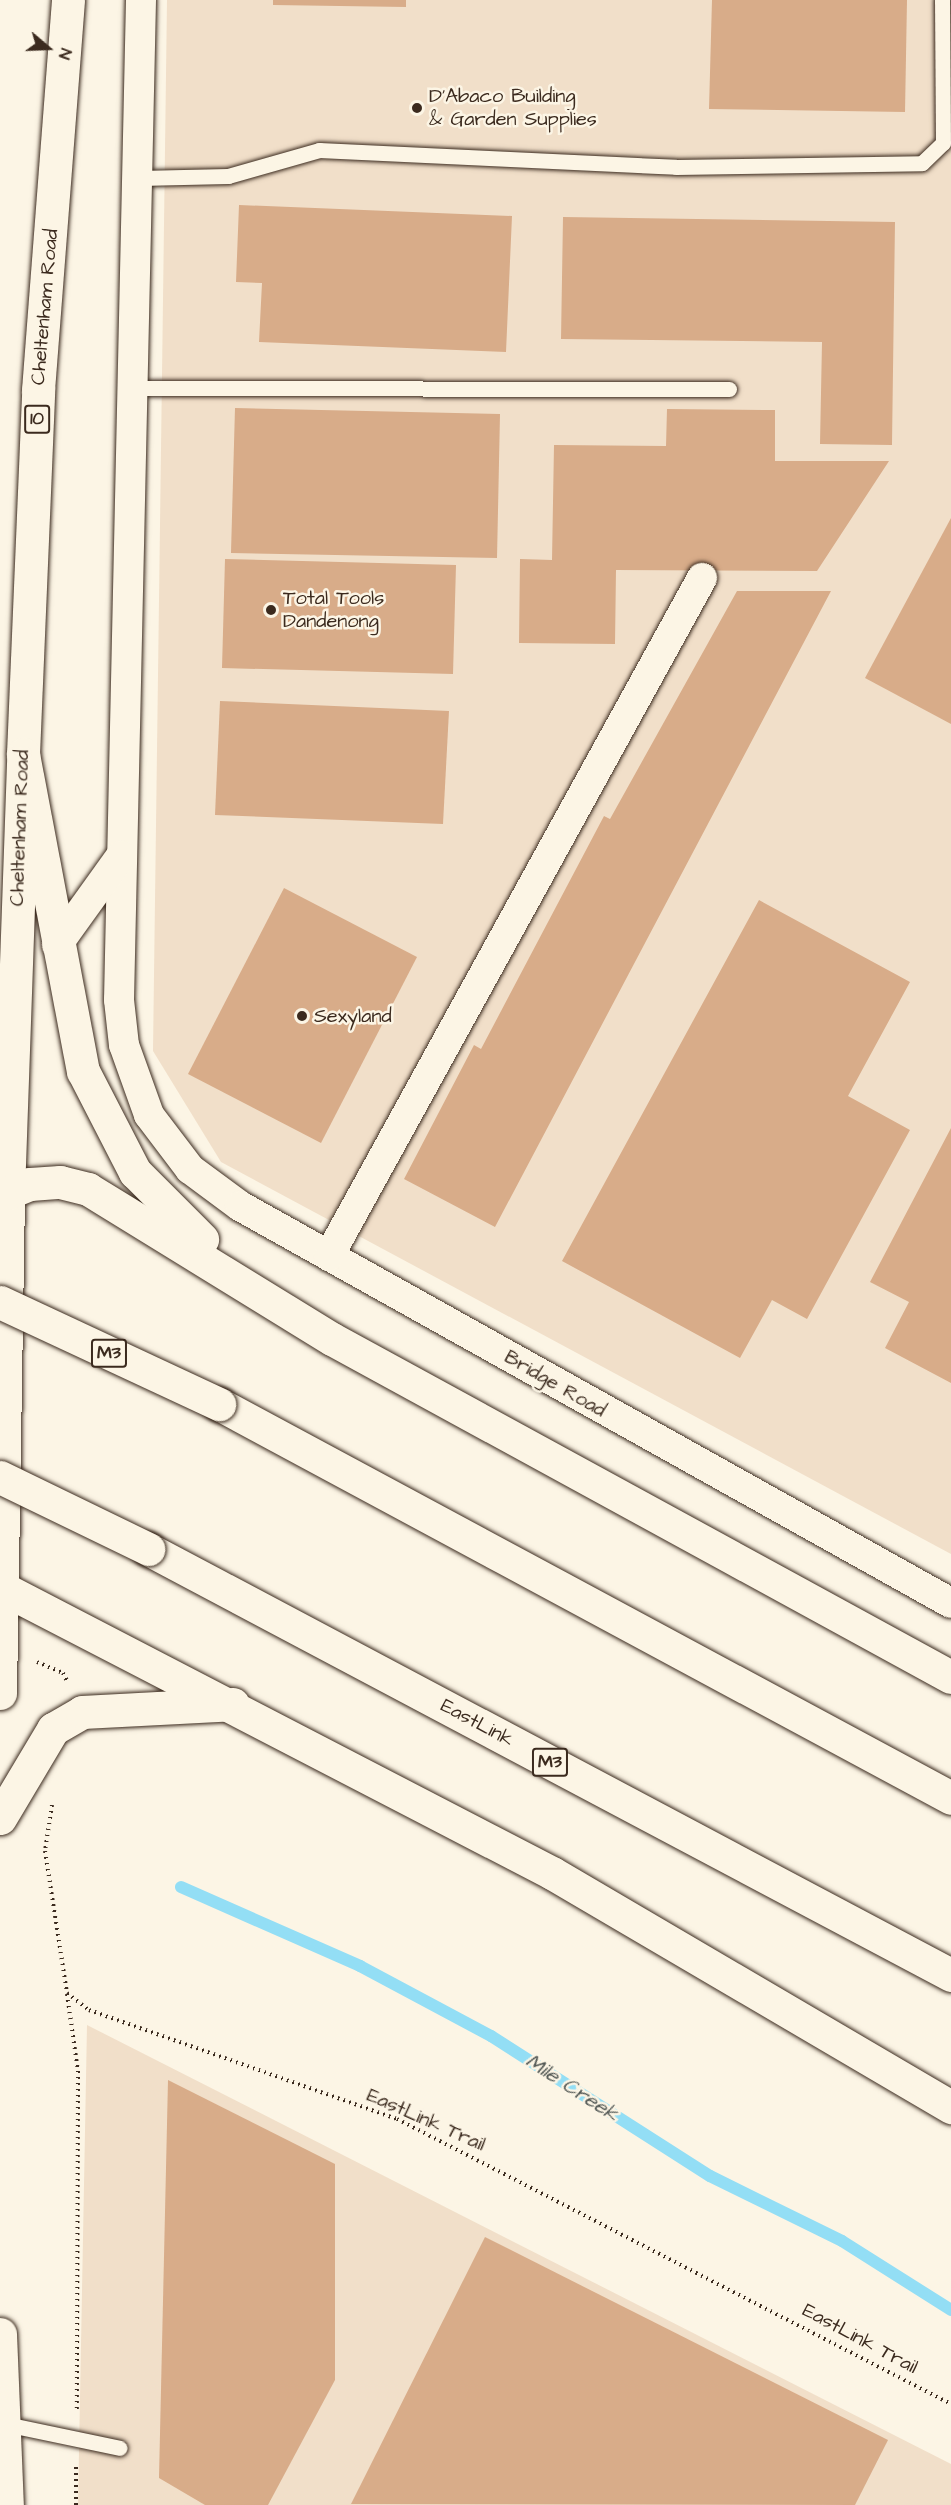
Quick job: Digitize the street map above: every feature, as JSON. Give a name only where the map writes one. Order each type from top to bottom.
[{"type":"main road","name":"Cheltenham Road","points":[[0,1693],[4,1195],[38,390],[68,0]]},
{"type":"main road","points":[[23,754],[57,945],[83,1071],[114,1140],[135,1172],[183,1224],[332,1339]]},
{"type":"main road","points":[[4,1195],[60,1182],[88,1189],[332,1339],[951,1677]]},
{"type":"main road","name":"M3","points":[[0,1302],[219,1404],[951,1798]]},
{"type":"main road","name":"EastLink","points":[[0,1477],[148,1549],[951,1975]]},
{"type":"main road","points":[[1,1587],[235,1704],[552,1873],[951,2107]]},
{"type":"main road","points":[[0,1818],[53,1729],[82,1712],[235,1704]]},
{"type":"main road","points":[[0,2334],[8,2505]]},
{"type":"street","points":[[57,945],[121,856],[139,177],[141,0]]},
{"type":"street","points":[[329,1256],[702,578]]},
{"type":"street","name":"Bridge Road","points":[[121,856],[123,1045],[137,1089],[171,1148],[218,1192],[951,1603]]},
{"type":"lane","points":[[139,177],[228,176],[319,150],[676,167],[922,163],[944,143],[942,0]]},
{"type":"lane","points":[[134,388],[729,389]]},
{"type":"lane","points":[[5,2424],[77,2441],[120,2448]]},
{"type":"path","points":[[54,1792],[45,1851],[78,2071],[76,2505]]},
{"type":"path","name":"EastLink Trail","points":[[67,1993],[89,2010],[397,2119],[951,2404]]},
{"type":"shaded area","points":[[167,0],[951,0],[951,1554],[221,1162],[153,1051]]},
{"type":"shaded area","points":[[87,2025],[951,2464],[951,2505],[78,2505]]},
{"type":"building","points":[[273,0],[406,0],[406,7],[273,5]]},
{"type":"building","points":[[712,0],[907,0],[905,112],[709,109]]},
{"type":"building","points":[[239,205],[512,216],[506,352],[259,342],[262,283],[236,282]]},
{"type":"building","points":[[563,217],[895,222],[892,445],[820,444],[822,342],[561,339]]},
{"type":"building","points":[[235,408],[500,414],[497,558],[231,553]]},
{"type":"building","points":[[667,409],[775,410],[775,461],[889,461],[817,571],[616,570],[615,644],[519,643],[520,559],[552,560],[554,445],[666,446]]},
{"type":"building","points":[[951,518],[951,724],[865,678]]},
{"type":"building","points":[[225,559],[456,565],[453,674],[222,668]]},
{"type":"building","points":[[737,591],[831,591],[495,1227],[404,1179],[474,1045],[481,1049],[604,816],[610,819]]},
{"type":"building","points":[[220,701],[449,711],[443,824],[215,815]]},
{"type":"building","name":"Sexyland","points":[[284,888],[417,957],[321,1143],[188,1074]]},
{"type":"building","points":[[759,900],[910,982],[848,1096],[910,1130],[807,1319],[772,1300],[740,1358],[562,1261]]},
{"type":"building","points":[[951,1128],[951,1383],[885,1348],[909,1302],[870,1282]]},
{"type":"building","points":[[168,2080],[335,2164],[335,2380],[268,2505],[205,2505],[159,2478]]},
{"type":"building","points":[[485,2237],[888,2440],[855,2505],[351,2504]]},
{"type":"waterway","name":"Mile Creek","points":[[181,1887],[360,1966],[491,2036],[710,2176],[842,2241],[951,2310]]},
{"type":"place","name":"D'Abaco Building & Garden Supplies","points":[[417,108]]},
{"type":"place","name":"Total Tools Dandenong","points":[[271,610]]},
{"type":"place","name":"Sexyland","points":[[302,1016]]}]
